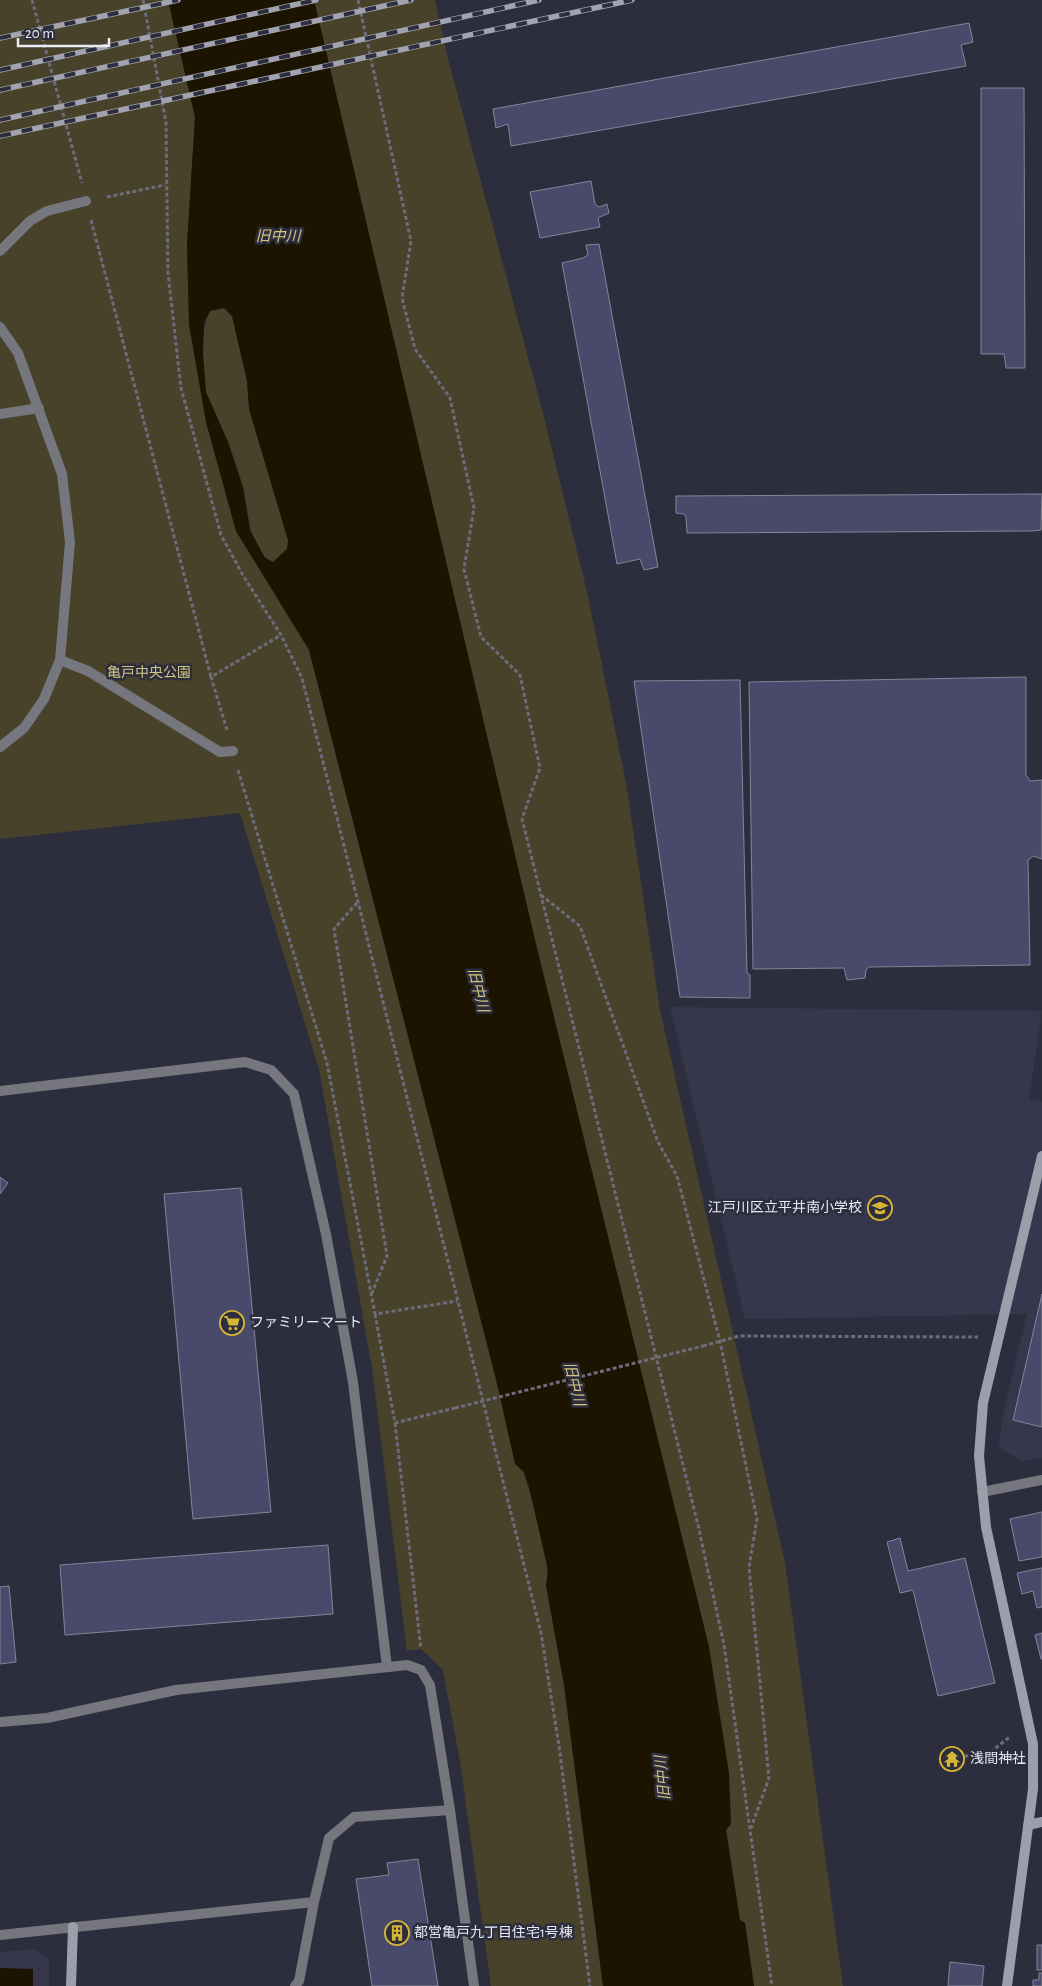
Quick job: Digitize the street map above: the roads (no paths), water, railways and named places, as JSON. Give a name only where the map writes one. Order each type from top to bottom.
[{"type":"street","points":[[0,251],[30,221],[47,210],[86,201]]},
{"type":"street","points":[[0,327],[18,353],[62,474],[70,542],[60,660],[44,700],[24,728],[0,746]]},
{"type":"street","points":[[0,414],[39,408]]},
{"type":"street","points":[[60,660],[88,671],[220,752],[233,751]]},
{"type":"street","points":[[0,1091],[245,1062],[271,1070],[294,1094],[326,1234],[353,1382],[387,1667]]},
{"type":"street","points":[[1007,1986],[1034,1789],[1033,1744],[986,1527],[979,1456],[983,1403],[1042,1156]]},
{"type":"street","points":[[982,1492],[1042,1480]]},
{"type":"street","points":[[0,1722],[47,1718],[176,1690],[387,1667],[406,1666],[421,1670],[430,1685],[450,1810],[474,1986]]},
{"type":"street","points":[[295,1986],[299,1981],[314,1902],[329,1838],[354,1818],[450,1810]]},
{"type":"street","points":[[1028,1825],[1042,1822]]},
{"type":"street","points":[[0,1935],[314,1902]]},
{"type":"street","points":[[71,1986],[73,1928]]},
{"type":"water","name":"旧中川","points":[[168,0],[314,0],[535,940],[709,1647],[729,1773],[731,1824],[726,1830],[740,1920],[745,1923],[754,1986],[603,1986],[564,1685],[546,1585],[548,1570],[529,1487],[524,1472],[515,1464],[496,1379],[309,650],[236,531],[206,422],[189,324],[187,244],[195,117]],"holes":[[[224,308],[232,316],[247,381],[249,409],[288,540],[287,549],[273,562],[265,558],[250,530],[243,488],[228,442],[206,392],[203,353],[204,323],[210,311]]]},
{"type":"water","points":[[0,1968],[33,1969],[33,1986],[0,1986]]},
{"type":"railway","points":[[0,38],[178,0]]},
{"type":"railway","points":[[0,70],[316,0]]},
{"type":"railway","points":[[0,90],[411,0]]},
{"type":"railway","points":[[0,120],[539,0]]},
{"type":"railway","points":[[0,136],[632,0]]},
{"type":"place","name":"江戸川区立平井南小学校","points":[[880,1208]]},
{"type":"place","name":"ファミリーマート","points":[[232,1323]]},
{"type":"place","name":"浅間神社","points":[[952,1759]]},
{"type":"place","name":"都営亀戸九丁目住宅1号棟","points":[[397,1933]]},
{"type":"park label","name":"亀戸中央公園","points":[[149,673]]}]
